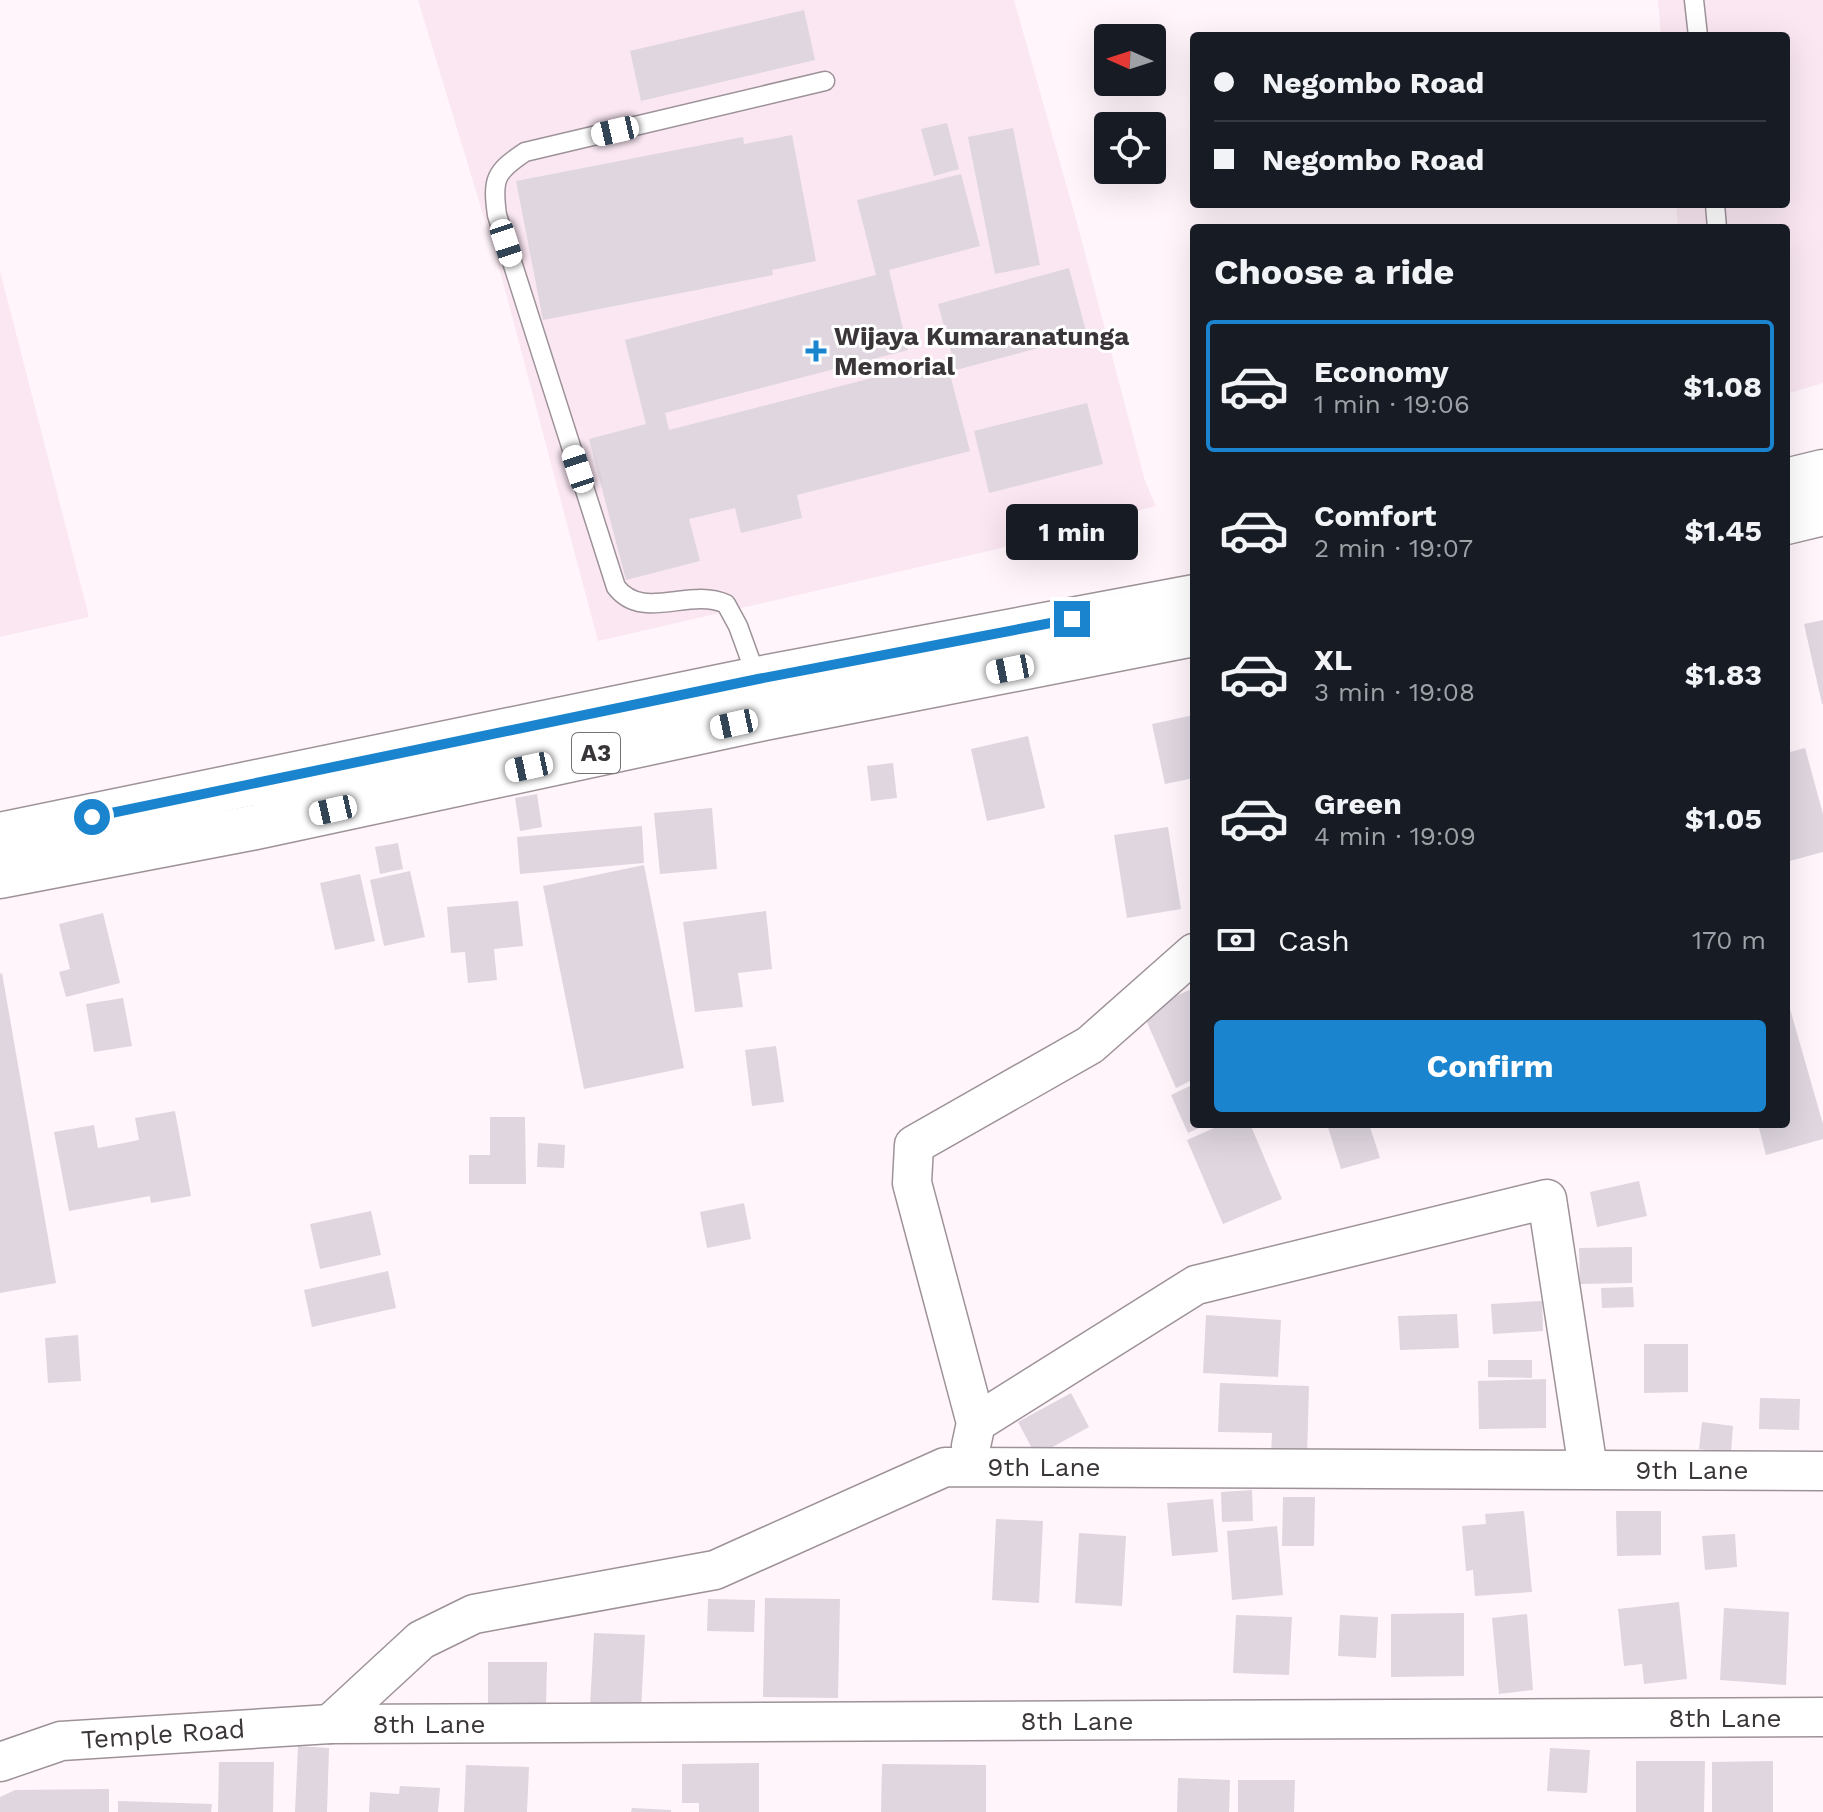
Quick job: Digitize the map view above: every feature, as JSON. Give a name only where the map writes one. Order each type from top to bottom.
[{"type":"highway","points":[[1790,480],[1823,472]]},
{"type":"highway","points":[[1790,521],[1823,513]]},
{"type":"highway","name":"A3","points":[[0,876],[251,828],[761,698],[1190,598]]},
{"type":"highway","name":"A3","points":[[0,835],[761,698],[1190,635]]},
{"type":"street","points":[[945,1467],[971,1450],[976,1423],[912,1183],[914,1145],[1090,1045],[1190,957]]},
{"type":"street","points":[[976,1423],[1196,1285],[1547,1199],[1588,1469]]},
{"type":"street","name":"9th Lane","points":[[330,1724],[421,1640],[474,1614],[715,1570],[945,1467],[1823,1471]]},
{"type":"street","name":"8th Lane","points":[[330,1724],[1823,1717]]},
{"type":"street","name":"Temple Road","points":[[0,1762],[61,1741],[330,1724]]},
{"type":"lane","points":[[1694,0],[1698,32]]},
{"type":"lane","points":[[761,698],[738,626],[726,604],[703,598],[636,603],[625,599],[616,587],[497,215],[495,179],[504,166],[525,152],[825,81]]},
{"type":"shaded area","name":"Wijaya Kumaranatunga Memorial","points":[[418,0],[1014,0],[1145,481],[1156,506],[997,549],[598,641],[499,267]]},
{"type":"shaded area","points":[[1658,0],[1823,0],[1823,383],[1790,393],[1790,224],[1678,224],[1676,208],[1790,208],[1790,32],[1661,32]]},
{"type":"shaded area","points":[[0,271],[89,617],[0,637]]},
{"type":"building","points":[[804,10],[815,60],[641,101],[630,51]]},
{"type":"building","points":[[947,123],[959,169],[934,176],[921,129]]},
{"type":"building","points":[[1013,128],[1040,265],[995,274],[968,137]]},
{"type":"building","points":[[792,135],[816,261],[772,270],[773,275],[543,320],[516,181],[743,137],[744,144]]},
{"type":"building","points":[[961,174],[980,246],[889,270],[908,350],[665,413],[669,430],[946,359],[970,451],[797,495],[802,518],[741,533],[735,508],[689,519],[700,561],[626,580],[589,439],[646,424],[625,340],[876,275],[857,200]]},
{"type":"building","points":[[1069,268],[1087,335],[956,370],[938,304]]},
{"type":"building","points":[[1087,403],[1103,464],[989,493],[974,431]]},
{"type":"building","points":[[1823,620],[1823,704],[1822,704],[1804,624]]},
{"type":"building","points":[[1190,716],[1190,779],[1165,784],[1152,724]]},
{"type":"building","points":[[1028,736],[1045,808],[987,821],[971,749]]},
{"type":"building","points":[[1805,748],[1823,814],[1823,852],[1790,861],[1790,752]]},
{"type":"building","points":[[893,763],[897,798],[871,801],[867,766]]},
{"type":"building","points":[[537,794],[542,827],[520,831],[515,798]]},
{"type":"building","points":[[712,808],[717,869],[660,874],[654,813]]},
{"type":"building","points":[[642,826],[644,863],[520,874],[517,837]]},
{"type":"building","points":[[1168,827],[1181,909],[1127,918],[1114,835]]},
{"type":"building","points":[[398,843],[403,869],[380,874],[375,847]]},
{"type":"building","points":[[644,865],[684,1068],[584,1089],[543,886]]},
{"type":"building","points":[[410,871],[425,937],[384,946],[370,880]]},
{"type":"building","points":[[360,874],[375,941],[335,950],[320,883]]},
{"type":"building","points":[[518,901],[523,946],[494,949],[497,980],[468,983],[465,952],[451,953],[447,907]]},
{"type":"building","points":[[766,911],[772,969],[738,973],[743,1007],[695,1012],[683,922]]},
{"type":"building","points":[[103,913],[120,983],[66,997],[59,972],[70,969],[59,924]]},
{"type":"building","points":[[0,974],[56,1283],[0,1293]]},
{"type":"building","points":[[1190,990],[1190,1081],[1176,1088],[1142,1011]]},
{"type":"building","points":[[123,998],[132,1046],[94,1052],[86,1004]]},
{"type":"building","points":[[1790,1009],[1823,1124],[1823,1139],[1766,1155],[1759,1128],[1790,1128]]},
{"type":"building","points":[[776,1046],[784,1102],[752,1106],[745,1050]]},
{"type":"building","points":[[1190,1086],[1190,1128],[1199,1128],[1188,1133],[1171,1095]]},
{"type":"building","points":[[175,1111],[191,1196],[151,1203],[150,1196],[69,1211],[54,1132],[94,1125],[98,1148],[139,1140],[135,1118]]},
{"type":"building","points":[[490,1117],[525,1117],[526,1184],[469,1184],[469,1155],[490,1155]]},
{"type":"building","points":[[1214,1128],[1252,1128],[1282,1199],[1223,1224],[1187,1140]]},
{"type":"building","points":[[1328,1128],[1370,1128],[1380,1158],[1341,1169]]},
{"type":"building","points":[[538,1143],[565,1145],[564,1168],[537,1167]]},
{"type":"building","points":[[1639,1181],[1647,1216],[1597,1227],[1590,1192]]},
{"type":"building","points":[[744,1203],[751,1239],[707,1248],[700,1212]]},
{"type":"building","points":[[371,1211],[381,1255],[320,1269],[310,1224]]},
{"type":"building","points":[[1632,1247],[1632,1283],[1580,1284],[1579,1248]]},
{"type":"building","points":[[388,1271],[396,1308],[312,1327],[304,1290]]},
{"type":"building","points":[[1633,1287],[1634,1307],[1602,1308],[1601,1288]]},
{"type":"building","points":[[1542,1301],[1543,1331],[1493,1334],[1491,1304]]},
{"type":"building","points":[[1457,1314],[1459,1348],[1400,1350],[1398,1316]]},
{"type":"building","points":[[1206,1315],[1281,1320],[1278,1377],[1203,1373]]},
{"type":"building","points":[[78,1335],[81,1381],[48,1383],[45,1338]]},
{"type":"building","points":[[1644,1344],[1688,1344],[1688,1392],[1644,1393]]},
{"type":"building","points":[[1488,1360],[1532,1360],[1532,1378],[1488,1377]]},
{"type":"building","points":[[1546,1379],[1546,1428],[1479,1429],[1478,1381]]},
{"type":"building","points":[[1220,1383],[1309,1386],[1307,1457],[1271,1456],[1272,1433],[1218,1432]]},
{"type":"building","points":[[1071,1393],[1089,1427],[1036,1456],[1018,1422]]},
{"type":"building","points":[[1760,1398],[1800,1399],[1799,1430],[1759,1429]]},
{"type":"building","points":[[1702,1422],[1733,1426],[1731,1453],[1699,1449]]},
{"type":"building","points":[[1252,1490],[1253,1521],[1222,1522],[1221,1492]]},
{"type":"building","points":[[1283,1497],[1315,1497],[1314,1546],[1282,1546]]},
{"type":"building","points":[[1213,1499],[1218,1552],[1172,1556],[1167,1503]]},
{"type":"building","points":[[1524,1511],[1532,1592],[1475,1596],[1473,1570],[1466,1571],[1462,1526],[1486,1524],[1485,1514]]},
{"type":"building","points":[[1616,1511],[1661,1511],[1661,1555],[1617,1556]]},
{"type":"building","points":[[996,1519],[1043,1521],[1039,1603],[992,1600]]},
{"type":"building","points":[[1277,1526],[1283,1595],[1232,1600],[1227,1531]]},
{"type":"building","points":[[1079,1533],[1126,1536],[1122,1606],[1075,1603]]},
{"type":"building","points":[[1735,1534],[1737,1567],[1705,1570],[1702,1536]]},
{"type":"building","points":[[765,1598],[840,1599],[838,1698],[763,1697]]},
{"type":"building","points":[[708,1599],[755,1600],[754,1632],[707,1631]]},
{"type":"building","points":[[1679,1602],[1687,1679],[1644,1684],[1642,1664],[1624,1666],[1618,1609]]},
{"type":"building","points":[[1724,1608],[1789,1612],[1786,1685],[1720,1680]]},
{"type":"building","points":[[1464,1613],[1464,1676],[1391,1677],[1391,1614]]},
{"type":"building","points":[[1527,1614],[1533,1690],[1499,1694],[1492,1618]]},
{"type":"building","points":[[1236,1615],[1292,1617],[1289,1675],[1233,1673]]},
{"type":"building","points":[[1340,1615],[1378,1617],[1376,1658],[1338,1656]]},
{"type":"building","points":[[594,1633],[645,1635],[641,1710],[590,1707]]},
{"type":"building","points":[[488,1662],[547,1662],[546,1707],[488,1706]]},
{"type":"building","points":[[298,1746],[329,1748],[327,1812],[295,1812]]},
{"type":"building","points":[[1550,1748],[1590,1750],[1587,1793],[1547,1791]]},
{"type":"building","points":[[1636,1761],[1705,1761],[1704,1812],[1636,1812]]},
{"type":"building","points":[[1773,1761],[1773,1812],[1712,1812],[1712,1762]]},
{"type":"building","points":[[219,1762],[274,1762],[273,1812],[218,1812]]},
{"type":"building","points":[[759,1763],[759,1812],[699,1812],[699,1803],[682,1803],[682,1764]]},
{"type":"building","points":[[882,1764],[986,1765],[986,1812],[881,1812]]},
{"type":"building","points":[[466,1765],[529,1767],[527,1812],[464,1812]]},
{"type":"building","points":[[1178,1778],[1230,1780],[1229,1812],[1177,1812]]},
{"type":"building","points":[[1238,1780],[1295,1780],[1294,1812],[1238,1812]]},
{"type":"building","points":[[400,1786],[440,1788],[438,1812],[369,1812],[370,1792],[399,1794]]},
{"type":"building","points":[[109,1789],[109,1812],[0,1812],[0,1797],[15,1790]]},
{"type":"building","points":[[118,1801],[212,1804],[211,1812],[118,1812]]},
{"type":"building","points":[[632,1808],[671,1810],[671,1812],[631,1812]]},
{"type":"place","name":"Wijaya Kumaranatunga Memorial","points":[[816,351]]},
{"type":"route","points":[[92,817],[758,679],[1072,619]]}]
